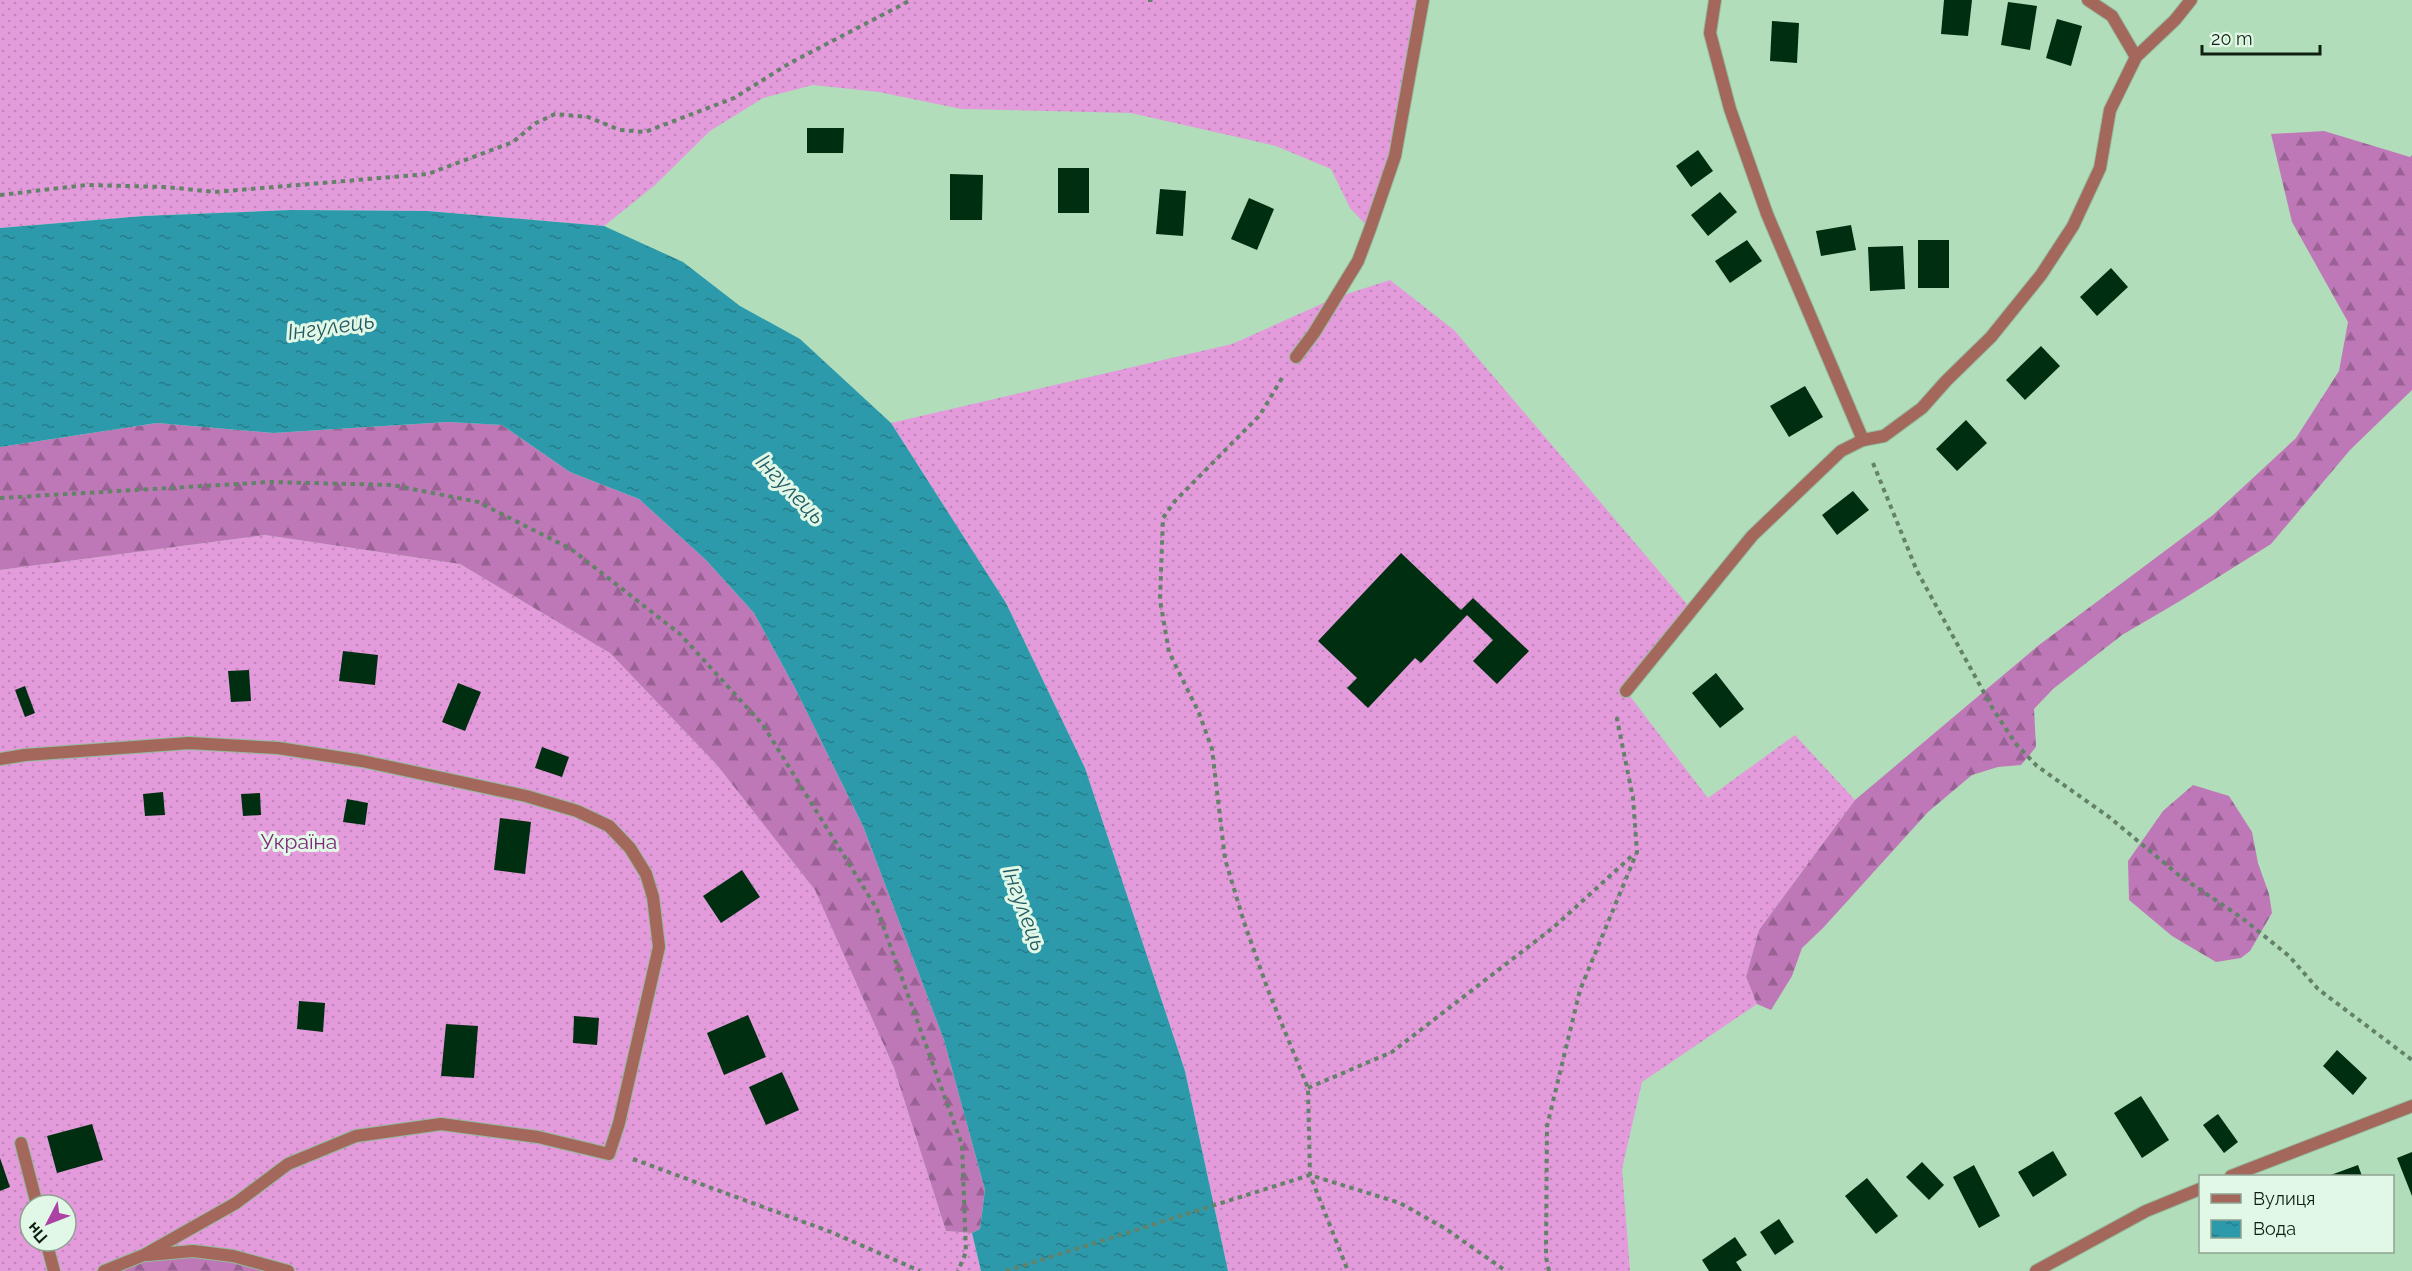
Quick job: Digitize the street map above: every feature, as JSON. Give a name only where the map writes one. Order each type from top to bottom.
[{"type":"street","points":[[1296,357],[1314,333],[1358,261],[1370,229],[1395,156],[1423,0]]},
{"type":"street","points":[[1715,0],[1710,33],[1730,109],[1767,214],[1863,440]]},
{"type":"street","points":[[2088,0],[2112,16],[2136,57]]},
{"type":"street","points":[[1626,691],[1752,536],[1841,451],[1863,440],[1884,436],[1922,408],[1991,337],[2042,275],[2073,226],[2100,168],[2110,110],[2136,57],[2175,20],[2191,0]]},
{"type":"street","points":[[0,759],[189,743],[278,748],[362,761],[526,795],[577,811],[609,826],[630,848],[646,874],[653,897],[659,947],[620,1123],[609,1154],[538,1137],[441,1124],[356,1136],[288,1164],[236,1203],[144,1255],[104,1271]]},
{"type":"street","points":[[2234,1175],[2412,1106]]},
{"type":"street","points":[[21,1143],[34,1193]]},
{"type":"street","points":[[2044,1269],[2146,1211],[2199,1189]]},
{"type":"street","points":[[144,1255],[192,1251],[233,1256],[288,1271]]},
{"type":"street","points":[[49,1253],[54,1271]]},
{"type":"path","points":[[0,195],[86,185],[166,186],[215,192],[428,174],[513,142],[536,123],[555,114],[588,117],[620,130],[645,132],[734,98],[790,63],[911,0]]},
{"type":"path","points":[[1148,0],[1155,0]]},
{"type":"path","points":[[1296,357],[1260,415],[1174,501],[1163,518],[1160,600],[1169,652],[1199,713],[1212,748],[1226,859],[1244,922],[1268,990],[1308,1088],[1310,1175],[1348,1271]]},
{"type":"path","points":[[1863,440],[1917,571],[1993,709],[2016,744],[2037,766],[2109,817],[2180,876],[2242,918],[2289,956],[2318,989],[2412,1060]]},
{"type":"path","points":[[0,498],[271,482],[392,484],[478,502],[571,549],[680,634],[764,725],[878,909],[962,1145],[966,1252],[958,1271]]},
{"type":"path","points":[[1549,1271],[1546,1257],[1547,1126],[1580,990],[1637,852],[1633,798],[1617,719],[1626,691]]},
{"type":"path","points":[[1308,1088],[1392,1052],[1554,927],[1637,852]]},
{"type":"path","points":[[609,1154],[636,1160],[831,1232],[920,1271]]},
{"type":"path","points":[[1006,1271],[1310,1175],[1400,1203],[1446,1230],[1506,1271]]},
{"type":"green space","points":[[0,0],[1423,0],[1395,156],[1370,229],[1350,208],[1331,169],[1276,146],[1131,113],[961,109],[879,92],[813,85],[763,98],[710,131],[655,185],[604,226],[427,211],[291,210],[144,216],[0,228]]},
{"type":"green space","points":[[2324,131],[2410,157],[2412,155],[2412,390],[2350,450],[2271,544],[2122,635],[2053,689],[2034,709],[2036,747],[2021,765],[1998,767],[1972,775],[1928,812],[1823,928],[1802,948],[1792,976],[1771,1010],[1757,1004],[1746,977],[1759,930],[1855,800],[2039,645],[2213,515],[2296,438],[2339,371],[2348,322],[2292,222],[2271,134]]},
{"type":"green space","points":[[1390,280],[1454,330],[1692,610],[1626,691],[1708,798],[1795,735],[1855,800],[1759,930],[1746,977],[1757,1004],[1642,1082],[1622,1169],[1630,1271],[1228,1271],[1185,1071],[1085,768],[1006,603],[891,423],[1232,344],[1335,298]]},
{"type":"green space","points":[[448,422],[502,425],[570,472],[639,499],[706,560],[754,613],[794,686],[863,826],[944,1040],[985,1190],[980,1229],[972,1233],[946,1231],[894,1068],[815,890],[717,765],[610,653],[460,564],[265,535],[0,570],[0,447],[157,423],[273,433]]},
{"type":"green space","name":"Україна","points":[[265,535],[460,564],[610,653],[717,765],[815,890],[894,1068],[946,1231],[972,1233],[981,1271],[0,1271],[0,570]]},
{"type":"green space","points":[[2193,785],[2229,796],[2252,832],[2272,913],[2250,951],[2241,958],[2216,962],[2172,936],[2129,900],[2128,861],[2163,811]]},
{"type":"green space","points":[[193,1251],[288,1271],[104,1271],[144,1255]]},
{"type":"water","name":"Інгулець","points":[[291,210],[427,211],[604,226],[683,262],[740,306],[800,339],[891,423],[1006,603],[1085,768],[1185,1071],[1228,1271],[981,1271],[972,1233],[980,1229],[985,1190],[944,1040],[863,826],[794,686],[754,613],[706,560],[639,499],[570,472],[502,425],[448,422],[273,433],[157,423],[0,447],[0,228],[144,216]]},
{"type":"building","points":[[1944,0],[1972,0],[1968,36],[1941,34]]},
{"type":"building","points":[[2008,2],[2037,6],[2030,50],[2001,45]]},
{"type":"building","points":[[2057,19],[2082,26],[2071,66],[2046,58]]},
{"type":"building","points":[[1772,21],[1799,23],[1797,63],[1770,61]]},
{"type":"building","points":[[807,128],[844,128],[843,153],[807,153]]},
{"type":"building","points":[[1698,150],[1713,171],[1691,187],[1676,166]]},
{"type":"building","points":[[1058,168],[1089,168],[1089,213],[1058,213]]},
{"type":"building","points":[[950,174],[983,175],[982,220],[950,220]]},
{"type":"building","points":[[1160,189],[1186,191],[1183,236],[1156,234]]},
{"type":"building","points":[[1720,192],[1737,212],[1708,236],[1691,215]]},
{"type":"building","points":[[1249,198],[1274,209],[1257,250],[1231,239]]},
{"type":"building","points":[[1851,225],[1856,250],[1821,256],[1816,231]]},
{"type":"building","points":[[1747,240],[1762,261],[1730,283],[1715,261]]},
{"type":"building","points":[[1918,240],[1949,240],[1949,288],[1918,288]]},
{"type":"building","points":[[1903,246],[1905,289],[1870,291],[1868,247]]},
{"type":"building","points":[[2111,268],[2128,287],[2097,316],[2080,297]]},
{"type":"building","points":[[2041,346],[2060,366],[2025,400],[2006,380]]},
{"type":"building","points":[[1805,386],[1823,417],[1789,437],[1770,406]]},
{"type":"building","points":[[1966,420],[1987,443],[1957,471],[1936,449]]},
{"type":"building","points":[[1853,491],[1869,510],[1837,535],[1822,515]]},
{"type":"building","points":[[1401,553],[1461,610],[1473,598],[1529,651],[1497,684],[1473,661],[1493,640],[1467,615],[1421,663],[1415,658],[1368,708],[1347,688],[1357,678],[1318,641]]},
{"type":"building","points":[[343,651],[378,655],[375,685],[339,681]]},
{"type":"building","points":[[249,670],[251,701],[231,702],[228,671]]},
{"type":"building","points":[[1716,673],[1744,709],[1720,728],[1692,693]]},
{"type":"building","points":[[458,683],[481,692],[465,731],[442,722]]},
{"type":"building","points":[[25,686],[35,713],[25,717],[15,690]]},
{"type":"building","points":[[542,747],[569,757],[562,777],[535,768]]},
{"type":"building","points":[[163,792],[165,815],[145,816],[143,794]]},
{"type":"building","points":[[260,793],[261,815],[243,816],[241,794]]},
{"type":"building","points":[[347,799],[368,803],[365,825],[343,822]]},
{"type":"building","points":[[500,818],[531,822],[525,874],[494,870]]},
{"type":"building","points":[[742,870],[760,897],[721,923],[703,896]]},
{"type":"building","points":[[299,1001],[325,1003],[323,1032],[297,1029]]},
{"type":"building","points":[[748,1015],[766,1057],[724,1075],[707,1033]]},
{"type":"building","points":[[574,1016],[599,1018],[597,1045],[573,1043]]},
{"type":"building","points":[[446,1024],[478,1026],[474,1078],[441,1076]]},
{"type":"building","points":[[2337,1050],[2367,1078],[2353,1095],[2323,1066]]},
{"type":"building","points":[[782,1072],[799,1110],[766,1125],[749,1087]]},
{"type":"building","points":[[2141,1096],[2169,1140],[2142,1158],[2114,1113]]},
{"type":"building","points":[[2218,1114],[2238,1142],[2224,1153],[2203,1125]]},
{"type":"building","points":[[92,1124],[103,1160],[57,1173],[47,1136]]},
{"type":"building","points":[[2053,1151],[2067,1175],[2033,1197],[2018,1172]]},
{"type":"building","points":[[2412,1152],[2412,1196],[2397,1158]]},
{"type":"building","points":[[0,1158],[10,1187],[0,1191]]},
{"type":"building","points":[[1922,1162],[1944,1185],[1929,1200],[1906,1177]]},
{"type":"building","points":[[1974,1165],[2000,1216],[1979,1228],[1953,1177]]},
{"type":"building","points":[[2358,1165],[2362,1175],[2331,1175]]},
{"type":"building","points":[[1867,1178],[1898,1216],[1876,1234],[1845,1196]]},
{"type":"building","points":[[1779,1219],[1794,1242],[1775,1255],[1760,1232]]},
{"type":"building","points":[[1735,1237],[1747,1255],[1736,1262],[1742,1271],[1709,1271],[1702,1260]]}]
